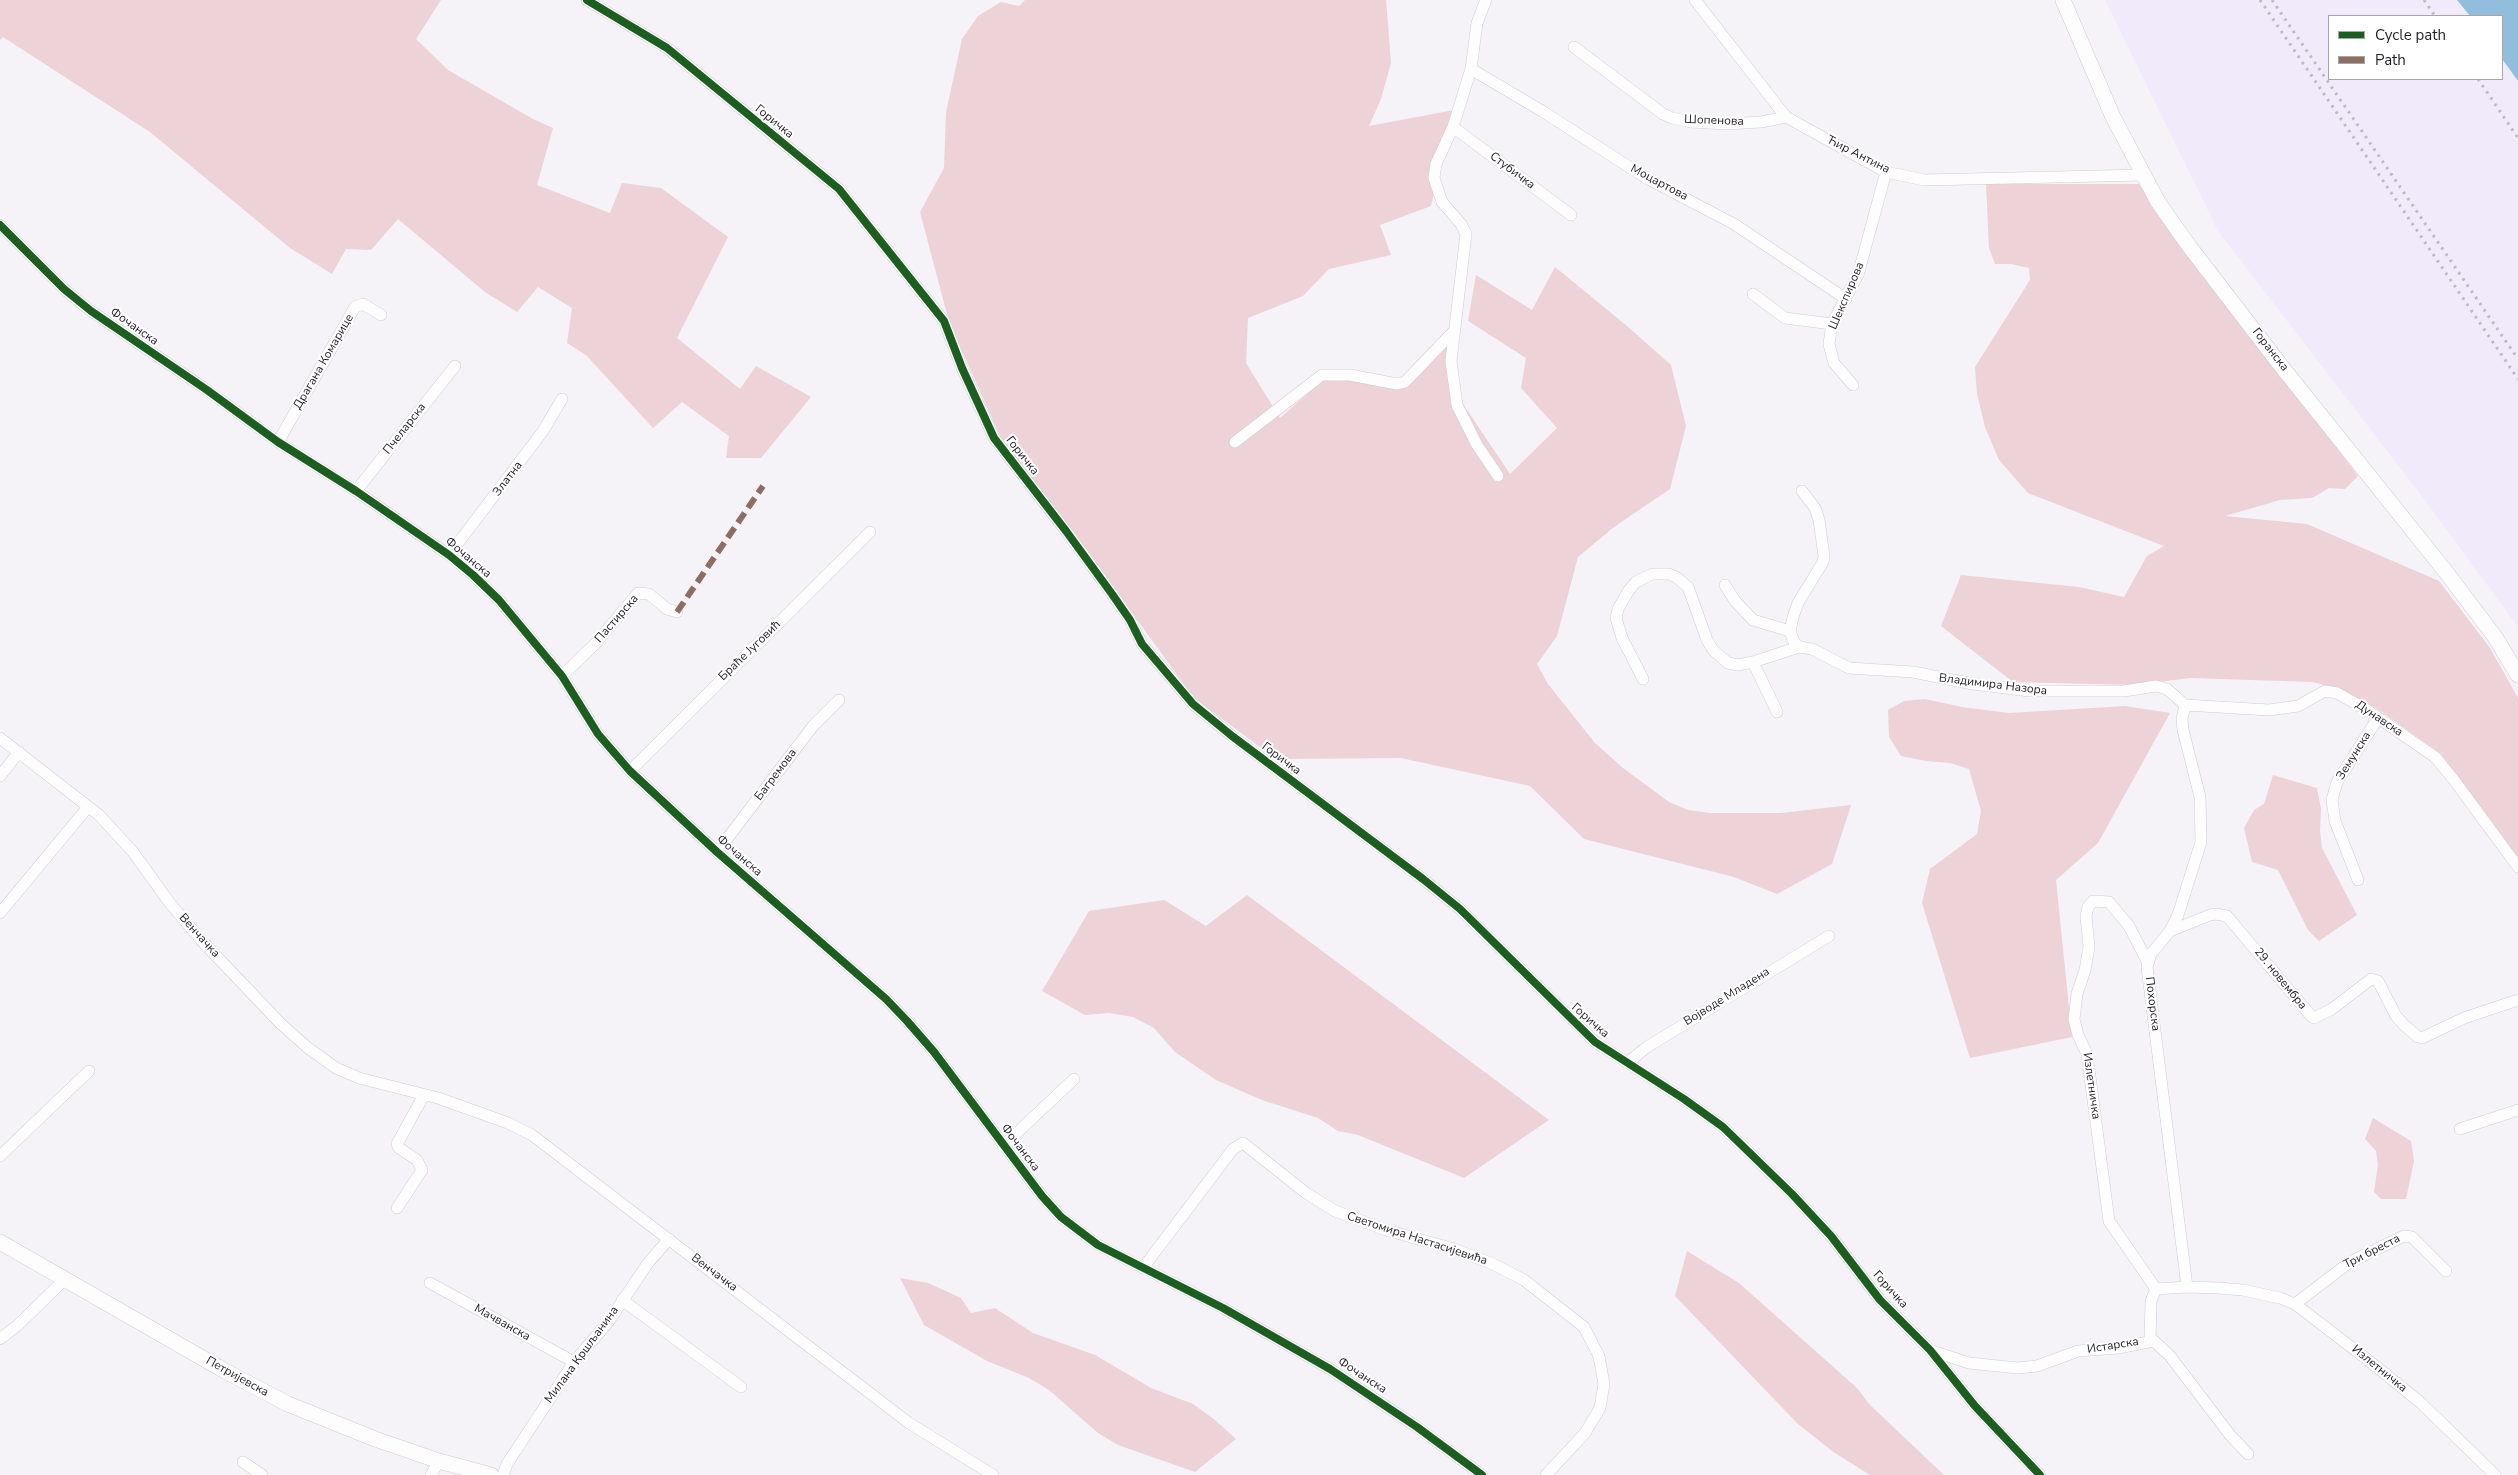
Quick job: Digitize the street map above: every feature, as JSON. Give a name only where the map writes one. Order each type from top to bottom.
[{"type":"main road","name":"Горанска","points":[[2063,0],[2113,117],[2158,202],[2189,246],[2446,572],[2495,637],[2518,675]]},
{"type":"main road","name":"Петријевска","points":[[0,1242],[233,1376],[288,1404],[374,1439],[439,1461],[490,1475]]},
{"type":"street","name":"Горичка","points":[[587,0],[667,48],[839,189],[944,321],[962,368],[994,438],[1089,562],[1130,620],[1142,644],[1193,704],[1258,756],[1423,878],[1478,925],[1572,1022],[1595,1042],[1703,1112],[1748,1151],[1831,1236],[1880,1300],[1930,1350],[1975,1406],[2040,1475]]},
{"type":"street","points":[[1486,0],[1477,22],[1471,69],[1454,127],[1434,172],[1438,193],[1466,234],[1453,332],[1451,373],[1457,405],[1477,445],[1498,476]]},
{"type":"street","name":"Ћир Антина","points":[[1695,0],[1786,117],[1886,172],[1924,180],[2143,175]]},
{"type":"street","name":"Шопенова","points":[[1574,47],[1663,114],[1672,118],[1691,122],[1726,124],[1761,122],[1786,117]]},
{"type":"street","name":"Моцартова","points":[[1471,69],[1542,111],[1648,179],[1734,224],[1846,300]]},
{"type":"street","name":"Стубичка","points":[[1454,127],[1571,215]]},
{"type":"street","name":"Шекспирова","points":[[1853,384],[1834,363],[1829,344],[1832,324],[1858,275],[1886,172]]},
{"type":"street","name":"Фочанска","points":[[0,225],[64,289],[91,311],[207,390],[278,442],[356,491],[449,555],[499,600],[562,676],[598,734],[630,771],[717,852],[886,998],[934,1052],[1003,1146],[1061,1217],[1098,1245],[1224,1308],[1330,1368],[1410,1422],[1482,1475]]},
{"type":"street","points":[[1753,294],[1785,318],[1832,324]]},
{"type":"street","name":"Драгана Комарице","points":[[278,442],[355,307],[363,304],[381,315]]},
{"type":"street","points":[[1235,442],[1322,375],[1350,375],[1396,384],[1405,382],[1453,332]]},
{"type":"street","name":"Пчеларска","points":[[356,491],[455,366]]},
{"type":"street","name":"Златна","points":[[449,555],[543,431],[562,399]]},
{"type":"street","points":[[1643,679],[1622,638],[1616,618],[1618,609],[1629,590],[1636,582],[1652,574],[1669,574],[1688,587],[1707,640],[1719,658],[1738,665],[1799,647],[1794,642],[1790,631],[1798,603],[1823,562],[1824,556],[1819,520],[1815,508],[1802,491]]},
{"type":"street","name":"Браће Југовић","points":[[630,771],[870,532]]},
{"type":"street","points":[[1725,585],[1735,602],[1753,620],[1790,631]]},
{"type":"street","name":"Пастирска","points":[[562,676],[596,643],[638,593],[649,594],[667,609],[677,612]]},
{"type":"street","name":"Владимира Назора","points":[[1799,647],[1812,649],[1849,668],[1913,672],[1973,684],[2030,691],[2124,691],[2162,686],[2172,692],[2185,705]]},
{"type":"street","points":[[1753,662],[1777,712]]},
{"type":"street","name":"Дунавска","points":[[2185,705],[2269,710],[2298,706],[2325,691],[2337,693],[2351,700],[2435,757],[2518,867]]},
{"type":"street","name":"Багремова","points":[[717,852],[813,726],[839,700]]},
{"type":"street","name":"Похорска","points":[[2185,705],[2182,719],[2183,730],[2200,797],[2201,842],[2192,877],[2170,931],[2158,944],[2147,961],[2171,1174],[2187,1287]]},
{"type":"street","name":"Земунска","points":[[2358,880],[2335,821],[2332,800],[2337,782],[2378,718]]},
{"type":"street","name":"Венчачка","points":[[0,738],[99,815],[126,845],[200,939],[296,1039],[336,1068],[359,1078],[478,1111],[532,1135],[909,1422],[993,1475]]},
{"type":"street","points":[[0,776],[19,752]]},
{"type":"street","points":[[0,913],[88,807]]},
{"type":"street","name":"Излетничка","points":[[2147,961],[2129,926],[2108,902],[2093,901],[2088,907],[2086,916],[2089,947],[2085,970],[2077,994],[2074,1019],[2078,1035],[2087,1054],[2110,1221],[2156,1290],[2187,1287],[2242,1290],[2280,1298],[2295,1304],[2368,1360],[2421,1404],[2495,1475]]},
{"type":"street","name":"29. новембра","points":[[2170,931],[2216,914],[2227,916],[2311,1016],[2323,1015],[2371,979],[2378,981],[2396,1016],[2412,1033],[2422,1038],[2464,1018],[2518,1000]]},
{"type":"street","name":"Војводе Младена","points":[[1627,1063],[1647,1047],[1774,967],[1830,936]]},
{"type":"street","points":[[0,1156],[89,1071]]},
{"type":"street","points":[[1003,1146],[1074,1078]]},
{"type":"street","points":[[397,1208],[422,1170],[417,1160],[398,1148],[397,1144],[424,1095]]},
{"type":"street","points":[[2460,1129],[2518,1110]]},
{"type":"street","name":"Светомира Настасијевића","points":[[1143,1268],[1233,1149],[1243,1143],[1306,1193],[1335,1211],[1378,1228],[1454,1249],[1493,1264],[1524,1280],[1584,1328],[1599,1356],[1604,1384],[1597,1414],[1585,1433],[1546,1475]]},
{"type":"street","name":"Три бреста","points":[[2295,1304],[2350,1262],[2404,1236],[2412,1236],[2446,1271]]},
{"type":"street","name":"Милана Кршљанина","points":[[503,1475],[507,1464],[574,1362],[609,1321],[622,1300],[669,1239]]},
{"type":"street","points":[[0,1339],[18,1325],[65,1279]]},
{"type":"street","name":"Мачванска","points":[[430,1283],[574,1362]]},
{"type":"street","points":[[2150,1341],[2151,1301],[2156,1290]]},
{"type":"street","points":[[622,1300],[741,1387]]},
{"type":"street","name":"Истарска","points":[[1930,1350],[1969,1363],[2018,1368],[2037,1366],[2069,1353],[2118,1348],[2150,1341],[2157,1343],[2170,1356],[2230,1435],[2248,1454]]},
{"type":"street","points":[[431,1475],[439,1461]]},
{"type":"street","points":[[243,1462],[262,1475]]},
{"type":"shaded area","points":[[0,0],[441,0],[416,39],[448,70],[533,119],[553,128],[537,185],[610,213],[622,183],[661,188],[728,237],[677,338],[740,389],[756,366],[811,397],[761,458],[726,458],[729,436],[682,402],[653,428],[586,355],[567,343],[572,308],[538,287],[517,312],[485,292],[398,219],[371,250],[346,249],[332,274],[290,248],[150,132],[3,37],[0,40]]},
{"type":"shaded area","points":[[1025,0],[1386,0],[1391,63],[1381,99],[1369,126],[1454,110],[1431,206],[1380,225],[1391,255],[1329,269],[1303,296],[1248,318],[1246,363],[1280,418],[1325,378],[1405,387],[1448,346],[1463,404],[1510,474],[1557,428],[1521,388],[1526,358],[1468,321],[1476,275],[1532,310],[1555,267],[1627,326],[1671,365],[1686,426],[1670,489],[1614,527],[1578,557],[1557,636],[1537,664],[1548,684],[1595,743],[1623,768],[1669,802],[1688,810],[1709,813],[1781,813],[1851,805],[1832,864],[1777,894],[1734,877],[1584,839],[1530,786],[1401,758],[1276,759],[1194,698],[1111,584],[1009,456],[949,322],[920,212],[944,168],[946,112],[962,39],[978,16],[1001,2],[1019,6]]},
{"type":"shaded area","points":[[2105,0],[2457,0],[2469,15],[2328,15],[2328,80],[2503,80],[2503,60],[2518,81],[2518,627],[2424,499],[2218,231]]},
{"type":"shaded area","points":[[1986,184],[2139,184],[2174,236],[2358,476],[2345,489],[2329,488],[2312,498],[2280,500],[2225,516],[2307,524],[2439,581],[2490,648],[2518,698],[2518,859],[2441,754],[2379,710],[2338,689],[2313,682],[2190,678],[2134,685],[2013,682],[1941,626],[1961,575],[2079,587],[2124,597],[2147,556],[2164,546],[2028,493],[1999,460],[1985,427],[1977,394],[1975,367],[2030,280],[2029,268],[2011,264],[1995,264],[1989,248]]},
{"type":"shaded area","points":[[1925,699],[1962,707],[2009,713],[2125,706],[2170,713],[2098,843],[2056,880],[2072,1037],[1970,1058],[1922,903],[1930,869],[1977,834],[1981,811],[1969,769],[1950,763],[1901,756],[1889,737],[1888,710],[1904,701]]},
{"type":"shaded area","points":[[2273,775],[2317,788],[2321,809],[2320,831],[2322,848],[2357,915],[2319,941],[2308,930],[2278,870],[2252,862],[2244,828],[2254,810],[2264,804]]},
{"type":"shaded area","points":[[1247,895],[1549,1120],[1464,1178],[1358,1135],[1338,1131],[1318,1118],[1262,1100],[1216,1080],[1175,1052],[1154,1028],[1133,1017],[1109,1013],[1085,1015],[1042,991],[1089,911],[1164,900],[1206,926]]},
{"type":"shaded area","points":[[2373,1118],[2411,1141],[2414,1161],[2406,1199],[2381,1199],[2374,1192],[2378,1165],[2376,1151],[2365,1139]]},
{"type":"shaded area","points":[[1687,1251],[1739,1283],[1857,1388],[1869,1404],[1944,1475],[1870,1475],[1832,1451],[1798,1424],[1675,1296]]},
{"type":"shaded area","points":[[900,1278],[928,1283],[961,1298],[971,1313],[995,1308],[1033,1333],[1095,1355],[1151,1388],[1193,1404],[1236,1439],[1195,1472],[1118,1445],[1098,1433],[1049,1390],[1029,1378],[987,1361],[924,1325]]},
{"type":"water","points":[[2457,0],[2518,0],[2518,81],[2503,60],[2503,15],[2469,15]]},
{"type":"railway","points":[[2260,0],[2518,379]]},
{"type":"railway","points":[[2272,0],[2518,359]]},
{"type":"railway","points":[[2424,0],[2434,15]]},
{"type":"railway","points":[[2479,80],[2518,138]]},
{"type":"marked path","points":[[677,612],[763,486]]},
{"type":"cycle path","points":[[587,0],[667,48],[839,189],[944,321],[962,368],[994,438],[1112,594],[1130,620],[1142,644],[1193,704],[1232,736],[1423,879],[1460,909],[1595,1042],[1684,1099],[1723,1127],[1792,1194],[1831,1236],[1880,1300],[1930,1350],[1975,1406],[2040,1475]]},
{"type":"cycle path","points":[[0,225],[64,289],[91,311],[207,390],[278,442],[356,491],[449,555],[473,575],[499,600],[562,676],[598,734],[630,771],[717,852],[886,999],[907,1021],[934,1052],[1042,1196],[1061,1217],[1098,1245],[1223,1308],[1330,1369],[1417,1427],[1482,1475]]}]
